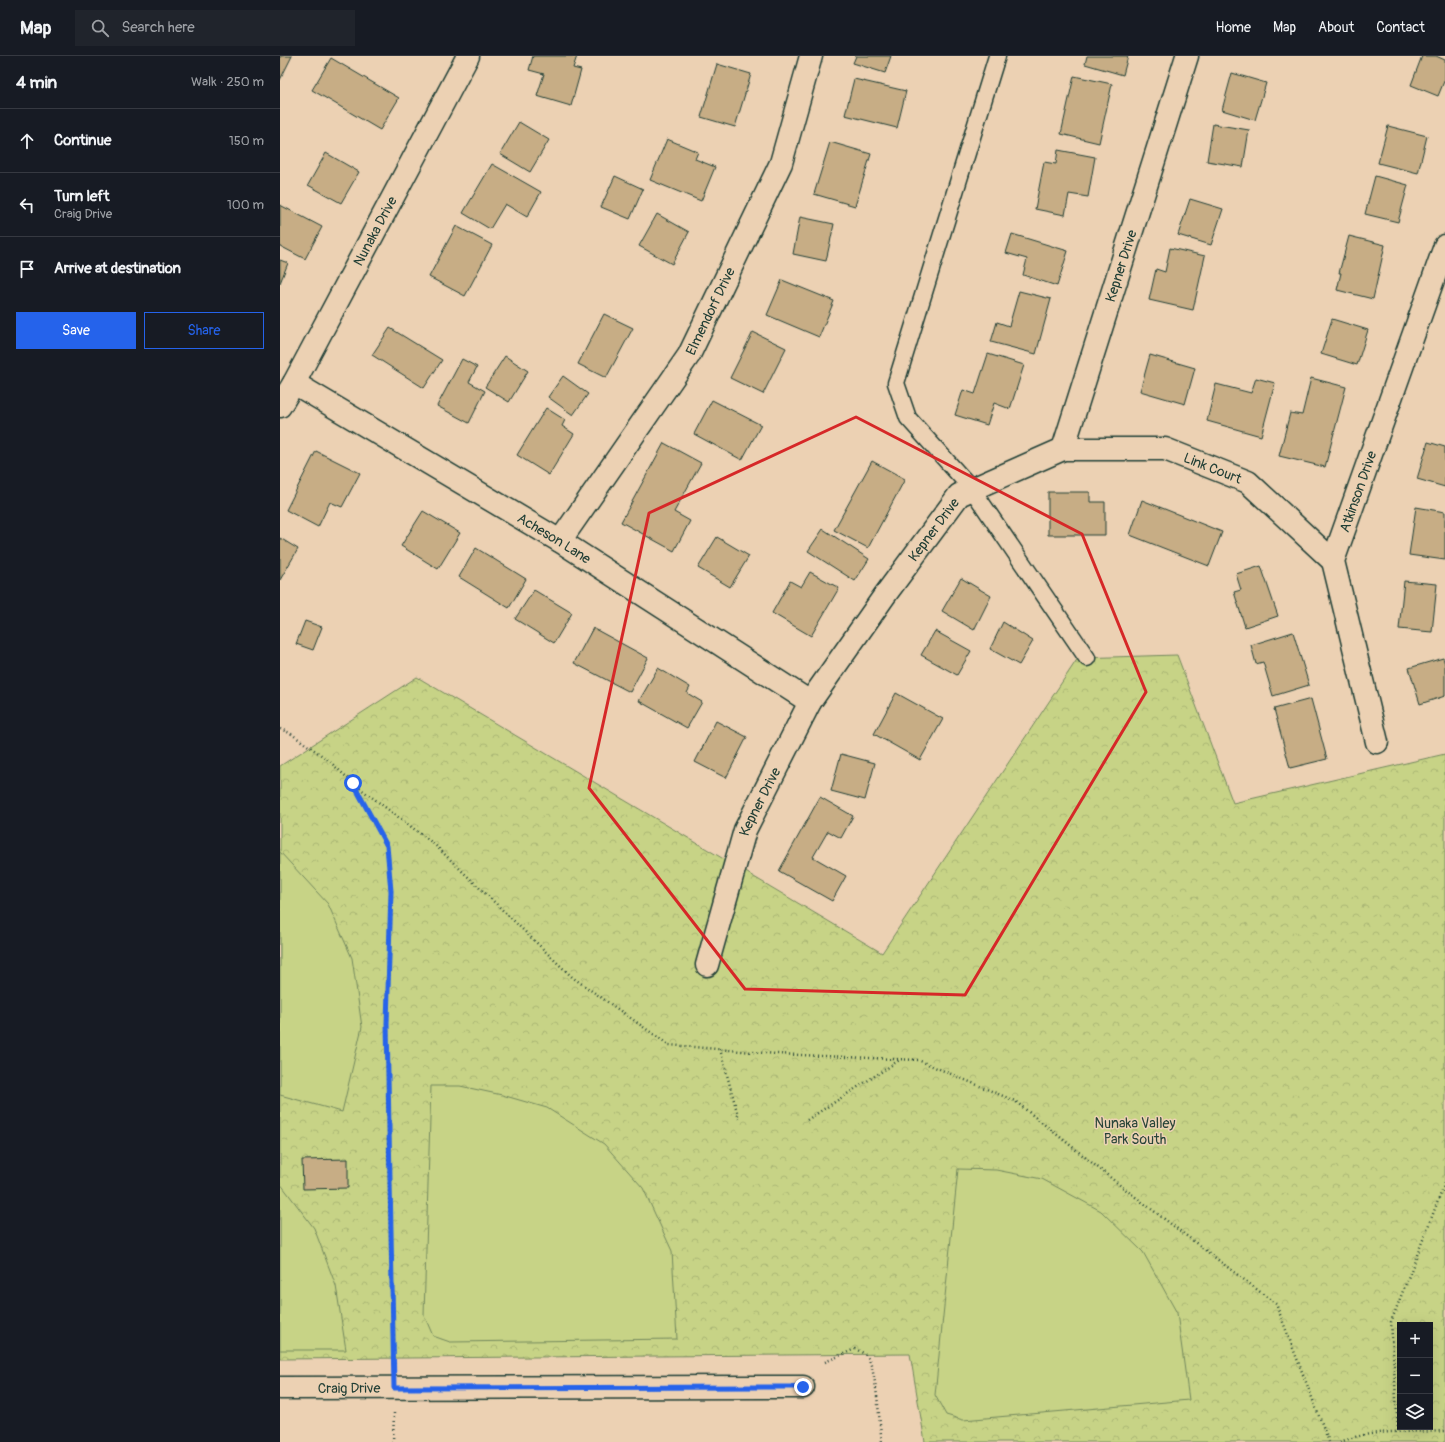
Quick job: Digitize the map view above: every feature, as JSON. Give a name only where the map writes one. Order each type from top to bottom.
[{"type":"street","name":"Nunaka Drive","points":[[280,406],[294,384],[467,56]]},
{"type":"street","name":"Elmendorf Drive","points":[[560,541],[689,356],[781,163],[811,56]]},
{"type":"street","name":"Kepner Drive","points":[[707,965],[745,830],[810,702],[885,595],[959,495],[1062,449],[1187,56]]},
{"type":"street","name":"Atkinson Drive","points":[[1333,561],[1445,246]]},
{"type":"street","name":"Acheson Lane","points":[[294,384],[560,541],[810,702]]},
{"type":"street","name":"Link Court","points":[[1062,449],[1165,449],[1248,482],[1333,561]]},
{"type":"street","points":[[1333,561],[1377,742]]},
{"type":"street","name":"Craig Drive","points":[[280,1388],[803,1387]]},
{"type":"lane","points":[[997,56],[896,383],[908,418],[972,488],[1087,658]]},
{"type":"path","points":[[280,730],[290,733],[327,759],[353,783],[434,844],[572,977],[669,1045],[777,1054],[918,1060],[1015,1101],[1121,1186],[1276,1304],[1329,1442]]},
{"type":"path","points":[[353,783],[387,846],[391,891],[387,1023],[394,1388]]},
{"type":"path","points":[[720,1049],[739,1119]]},
{"type":"path","points":[[807,1120],[901,1059]]},
{"type":"path","points":[[1397,1415],[1391,1322],[1445,1183]]},
{"type":"path","points":[[825,1362],[855,1349],[862,1352],[868,1358],[874,1372],[882,1442]]},
{"type":"path","points":[[1340,1442],[1354,1437],[1398,1430],[1445,1432]]},
{"type":"highlighted area","points":[[856,417],[1082,534],[1146,692],[965,995],[745,989],[589,788],[649,513]]},
{"type":"green space","name":"Nunaka Valley Park South","points":[[1177,655],[1233,803],[1445,754],[1445,1442],[925,1442],[910,1354],[280,1359],[280,766],[417,677],[882,953],[1078,658]]},
{"type":"green space","points":[[280,852],[328,904],[352,958],[362,1027],[342,1112],[280,1095]]},
{"type":"green space","points":[[431,1086],[460,1086],[502,1095],[547,1108],[604,1144],[643,1188],[672,1251],[677,1339],[450,1342],[433,1336],[424,1315]]},
{"type":"green space","points":[[958,1169],[996,1170],[1042,1179],[1101,1211],[1143,1252],[1177,1313],[1189,1400],[963,1420],[946,1415],[935,1395]]},
{"type":"green space","points":[[280,1183],[314,1228],[336,1286],[346,1350],[280,1350]]},
{"type":"building","points":[[280,56],[292,56],[280,80]]},
{"type":"building","points":[[533,56],[577,56],[573,68],[581,70],[571,106],[537,96],[544,74],[529,70]]},
{"type":"building","points":[[856,56],[891,56],[885,73],[853,63]]},
{"type":"building","points":[[1087,56],[1128,56],[1123,75],[1085,64]]},
{"type":"building","points":[[1422,56],[1436,56],[1445,60],[1445,79],[1438,96],[1411,85]]},
{"type":"building","points":[[331,58],[399,98],[380,130],[312,90]]},
{"type":"building","points":[[717,64],[751,74],[735,127],[701,117]]},
{"type":"building","points":[[1232,73],[1266,83],[1255,120],[1222,110]]},
{"type":"building","points":[[1074,76],[1112,84],[1099,143],[1061,134]]},
{"type":"building","points":[[854,79],[906,91],[897,128],[845,115]]},
{"type":"building","points":[[519,122],[549,140],[530,172],[500,154]]},
{"type":"building","points":[[1213,124],[1249,130],[1243,167],[1207,161]]},
{"type":"building","points":[[1388,126],[1427,136],[1418,173],[1378,163]]},
{"type":"building","points":[[667,139],[698,152],[695,159],[715,167],[701,201],[650,180]]},
{"type":"building","points":[[830,142],[871,154],[855,206],[814,194]]},
{"type":"building","points":[[1058,150],[1095,157],[1088,197],[1069,194],[1065,215],[1035,209],[1044,162],[1056,164]]},
{"type":"building","points":[[326,153],[359,172],[341,203],[308,185]]},
{"type":"building","points":[[492,164],[541,192],[527,217],[505,204],[490,229],[463,213]]},
{"type":"building","points":[[615,176],[643,189],[630,219],[601,207]]},
{"type":"building","points":[[1375,176],[1408,185],[1398,222],[1365,214]]},
{"type":"building","points":[[1190,199],[1223,209],[1211,245],[1178,235]]},
{"type":"building","points":[[280,205],[322,227],[305,259],[280,246]]},
{"type":"building","points":[[657,214],[689,232],[672,264],[639,246]]},
{"type":"building","points":[[800,217],[834,224],[826,261],[793,254]]},
{"type":"building","points":[[456,226],[492,245],[465,296],[429,277]]},
{"type":"building","points":[[1012,234],[1068,251],[1057,286],[1023,275],[1027,259],[1006,253]]},
{"type":"building","points":[[1349,236],[1385,245],[1373,299],[1337,290],[1341,273],[1339,273]]},
{"type":"building","points":[[1170,248],[1205,256],[1193,310],[1149,300],[1156,269],[1165,272]]},
{"type":"building","points":[[280,260],[288,263],[280,283]]},
{"type":"building","points":[[782,280],[834,301],[819,337],[767,315]]},
{"type":"building","points":[[1019,291],[1051,299],[1036,354],[991,342],[997,322],[1009,326]]},
{"type":"building","points":[[604,314],[633,328],[606,378],[578,364]]},
{"type":"building","points":[[1332,319],[1368,330],[1357,365],[1321,354]]},
{"type":"building","points":[[390,328],[442,360],[424,388],[372,355]]},
{"type":"building","points":[[753,332],[786,348],[763,394],[730,378]]},
{"type":"building","points":[[988,354],[1024,365],[1010,409],[994,403],[987,425],[955,415],[963,390],[975,394]]},
{"type":"building","points":[[1150,355],[1195,368],[1185,404],[1140,391]]},
{"type":"building","points":[[505,356],[528,371],[509,402],[485,387]]},
{"type":"building","points":[[462,359],[477,367],[469,382],[485,391],[469,423],[437,406]]},
{"type":"building","points":[[563,376],[588,394],[573,415],[548,397]]},
{"type":"building","points":[[1256,378],[1275,383],[1261,436],[1207,421],[1216,384],[1251,393]]},
{"type":"building","points":[[1311,378],[1346,387],[1325,467],[1279,456],[1290,413],[1302,415]]},
{"type":"building","points":[[712,400],[761,425],[742,460],[694,434]]},
{"type":"building","points":[[546,408],[565,420],[562,426],[574,434],[549,475],[517,455]]},
{"type":"building","points":[[1428,442],[1445,447],[1445,487],[1417,479]]},
{"type":"building","points":[[664,443],[701,463],[674,512],[690,521],[674,551],[621,522]]},
{"type":"building","points":[[316,451],[360,473],[342,507],[330,502],[318,527],[286,510]]},
{"type":"building","points":[[872,461],[905,479],[868,548],[834,530]]},
{"type":"building","points":[[1048,492],[1090,492],[1090,502],[1105,502],[1105,535],[1048,535]]},
{"type":"building","points":[[1142,500],[1222,532],[1209,566],[1130,535]]},
{"type":"building","points":[[1416,507],[1445,512],[1445,560],[1409,555]]},
{"type":"building","points":[[423,511],[460,533],[438,569],[401,546]]},
{"type":"building","points":[[823,529],[869,559],[855,581],[808,551]]},
{"type":"building","points":[[717,537],[749,556],[730,587],[698,568]]},
{"type":"building","points":[[280,538],[298,549],[280,580]]},
{"type":"building","points":[[476,548],[526,579],[509,608],[459,577]]},
{"type":"building","points":[[1261,566],[1278,616],[1245,627],[1234,592],[1241,590],[1236,574]]},
{"type":"building","points":[[810,572],[839,588],[811,636],[772,613],[790,581],[801,587]]},
{"type":"building","points":[[961,578],[991,596],[974,630],[942,611]]},
{"type":"building","points":[[1404,581],[1437,584],[1432,632],[1399,629]]},
{"type":"building","points":[[534,590],[572,613],[554,643],[515,619]]},
{"type":"building","points":[[305,621],[322,627],[313,650],[296,644]]},
{"type":"building","points":[[1003,622],[1033,641],[1019,665],[990,649]]},
{"type":"building","points":[[593,628],[648,658],[630,692],[574,663]]},
{"type":"building","points":[[935,631],[971,651],[957,675],[921,655]]},
{"type":"building","points":[[1293,632],[1309,685],[1273,696],[1263,662],[1256,664],[1251,645]]},
{"type":"building","points":[[1443,658],[1445,664],[1445,696],[1420,704],[1409,668]]},
{"type":"building","points":[[658,668],[690,687],[687,693],[702,702],[687,728],[639,701]]},
{"type":"building","points":[[896,693],[943,719],[920,760],[874,734]]},
{"type":"building","points":[[1311,699],[1327,759],[1290,768],[1274,709]]},
{"type":"building","points":[[716,721],[747,737],[726,778],[695,762]]},
{"type":"building","points":[[841,754],[875,763],[865,800],[831,791]]},
{"type":"building","points":[[820,797],[853,816],[841,838],[828,831],[813,857],[846,876],[832,901],[779,871]]},
{"type":"building","points":[[348,1159],[348,1188],[303,1189],[302,1160]]},
{"type":"route","points":[[353,783],[387,846],[391,891],[387,1023],[394,1388],[803,1387]]}]
